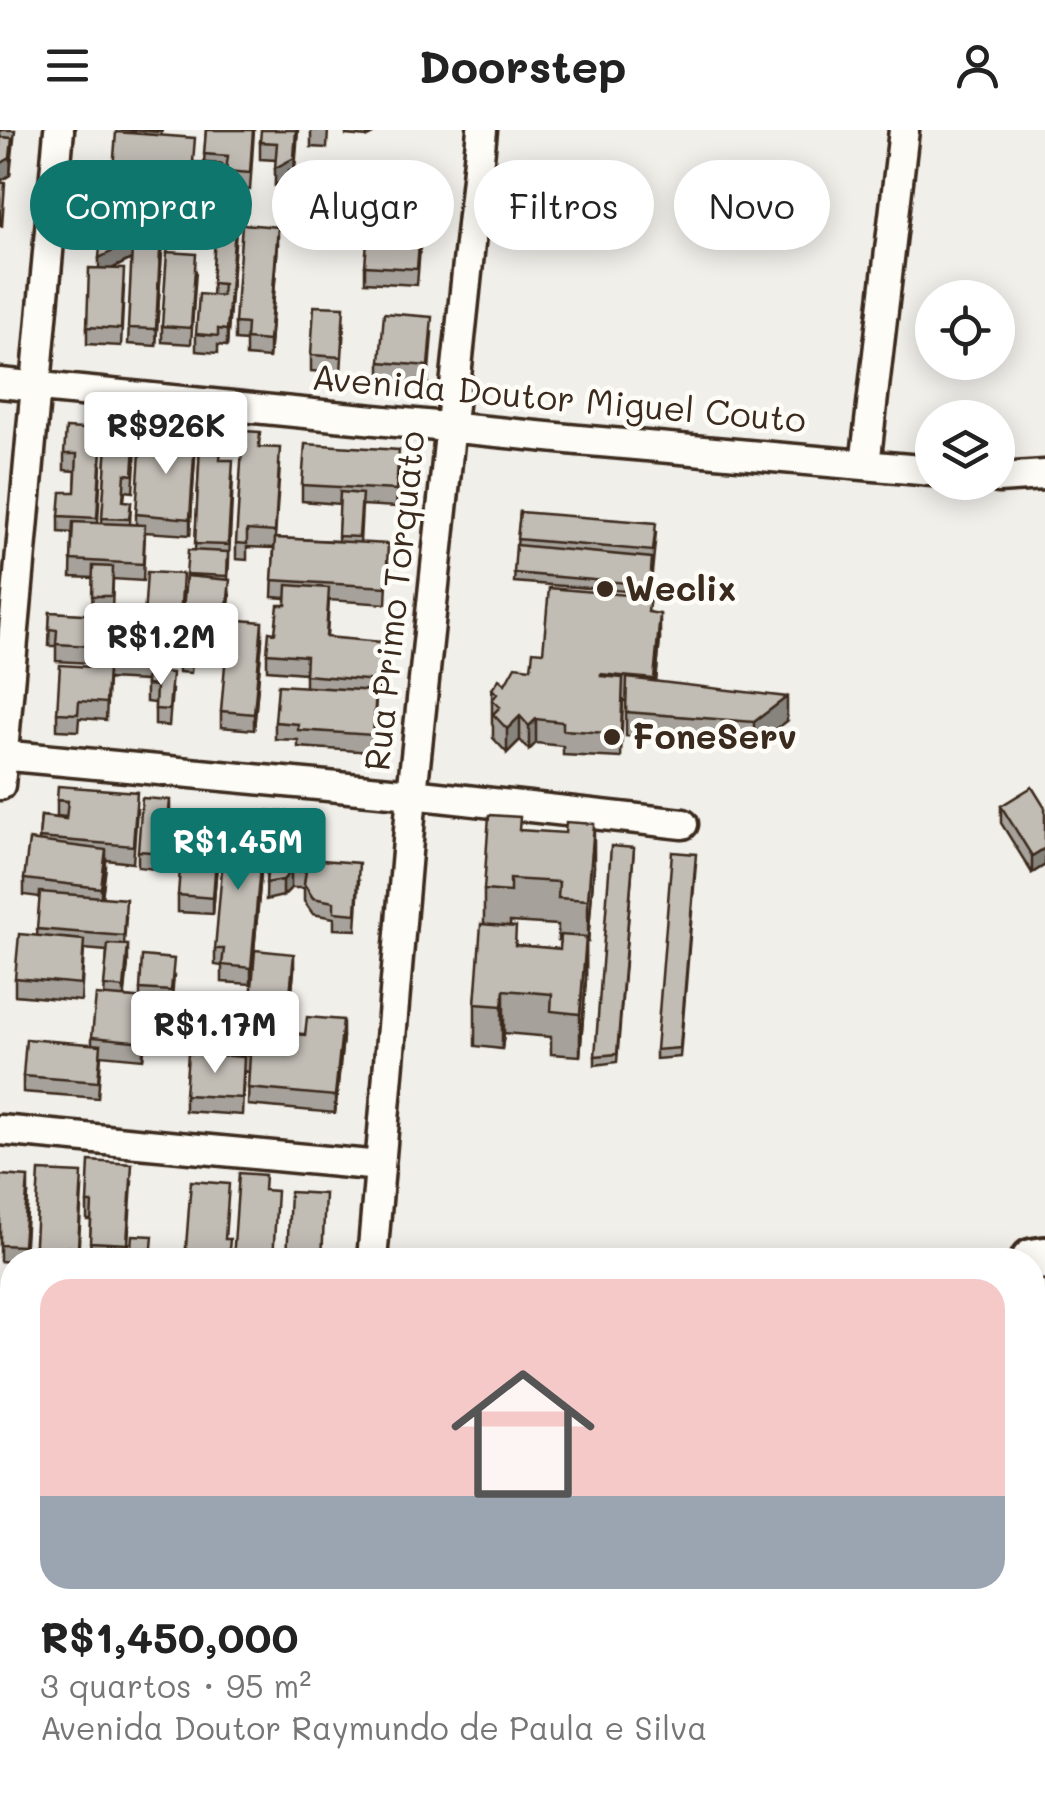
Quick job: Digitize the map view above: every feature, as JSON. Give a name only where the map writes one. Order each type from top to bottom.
[{"type":"street","points":[[0,786],[59,130]]},
{"type":"street","name":"Rua Primo Torquato","points":[[373,1248],[412,794],[482,130]]},
{"type":"street","points":[[864,465],[904,130]]},
{"type":"street","name":"Avenida Doutor Miguel Couto","points":[[0,383],[915,470]]},
{"type":"street","points":[[1015,477],[1045,475]]},
{"type":"street","points":[[1,755],[683,824]]},
{"type":"street","points":[[0,1130],[380,1166]]},
{"type":"building","points":[[206,130],[253,130],[251,160],[204,154]]},
{"type":"building","points":[[261,130],[296,130],[294,158],[290,160],[276,160],[277,143],[260,142]]},
{"type":"building","points":[[116,132],[195,138],[193,160],[114,160]]},
{"type":"building","points":[[0,137],[12,138],[10,158],[0,164]]},
{"type":"building","points":[[0,182],[5,183],[2,226],[0,226]]},
{"type":"building","points":[[252,225],[272,226],[272,250],[276,250],[269,341],[246,339],[247,324],[235,323],[240,250],[252,250]]},
{"type":"building","points":[[132,250],[160,250],[156,329],[128,328]]},
{"type":"building","points":[[214,250],[233,250],[227,330],[218,329],[218,336],[196,334],[199,294],[222,296],[223,284],[212,283]]},
{"type":"building","points":[[366,250],[418,250],[417,269],[365,266]]},
{"type":"building","points":[[167,252],[196,254],[191,328],[162,326]]},
{"type":"building","points":[[89,268],[124,269],[121,329],[87,327]]},
{"type":"building","points":[[314,306],[344,307],[341,357],[311,355]]},
{"type":"building","points":[[384,313],[432,317],[428,366],[380,362]]},
{"type":"building","points":[[66,428],[102,430],[97,518],[59,516],[61,492],[75,492],[77,454],[64,454]]},
{"type":"building","points":[[108,429],[136,431],[133,475],[125,474],[123,501],[131,502],[129,519],[102,518]]},
{"type":"building","points":[[243,431],[260,432],[259,447],[280,448],[275,532],[247,530],[247,544],[236,543]]},
{"type":"building","points":[[141,436],[195,440],[190,519],[136,514]]},
{"type":"building","points":[[305,444],[399,450],[396,490],[302,485]]},
{"type":"building","points":[[200,445],[221,447],[220,460],[233,460],[228,545],[195,544]]},
{"type":"building","points":[[340,492],[362,494],[359,537],[338,536]]},
{"type":"building","points":[[520,512],[656,523],[653,551],[517,539]]},
{"type":"building","points":[[73,522],[145,525],[143,564],[71,560]]},
{"type":"building","points":[[275,538],[388,544],[386,587],[272,580]]},
{"type":"building","points":[[516,545],[652,558],[650,585],[514,573]]},
{"type":"building","points":[[188,550],[228,552],[227,576],[186,574]]},
{"type":"building","points":[[93,566],[113,567],[112,596],[92,596]]},
{"type":"building","points":[[147,572],[183,574],[180,619],[151,618],[150,640],[139,640],[138,650],[158,651],[157,665],[102,662],[103,633],[92,632],[91,646],[56,644],[57,630],[49,629],[50,612],[144,618]]},
{"type":"building","points":[[186,576],[230,580],[226,616],[195,613],[191,657],[179,656]]},
{"type":"building","points":[[287,585],[329,588],[326,637],[381,642],[378,681],[305,675],[306,656],[267,653],[269,632],[275,633],[278,605],[286,605]]},
{"type":"building","points":[[549,588],[650,597],[648,612],[660,614],[654,679],[601,674],[623,678],[621,734],[563,730],[563,722],[536,719],[529,726],[520,716],[507,729],[493,714],[500,707],[492,700],[497,694],[492,689],[499,679],[505,684],[515,666],[531,668],[533,651],[543,652]]},
{"type":"building","points":[[229,619],[262,622],[254,714],[221,711]]},
{"type":"building","points":[[60,665],[108,668],[106,703],[79,701],[78,714],[57,713]]},
{"type":"building","points":[[147,671],[172,673],[169,710],[155,709],[156,686],[146,685]]},
{"type":"building","points":[[627,678],[787,697],[754,722],[626,712]]},
{"type":"building","points":[[278,685],[376,691],[373,735],[298,730],[298,724],[275,722]]},
{"type":"building","points":[[58,786],[137,792],[133,846],[39,838],[41,816],[66,819],[68,801],[57,800]]},
{"type":"building","points":[[1032,787],[1045,808],[1045,848],[1032,856],[1001,806]]},
{"type":"building","points":[[142,798],[170,800],[165,853],[138,851]]},
{"type":"building","points":[[268,811],[298,812],[297,850],[267,849]]},
{"type":"building","points":[[227,813],[248,815],[247,829],[256,830],[254,845],[262,845],[251,968],[222,965],[224,949],[215,949]]},
{"type":"building","points":[[489,815],[520,817],[519,830],[565,833],[566,822],[594,824],[588,900],[558,898],[559,882],[510,879],[510,892],[484,890]]},
{"type":"building","points":[[184,817],[219,820],[213,898],[178,895]]},
{"type":"building","points":[[29,840],[106,850],[101,888],[24,879]]},
{"type":"building","points":[[611,846],[634,848],[617,1054],[595,1056]]},
{"type":"building","points":[[672,852],[696,854],[680,1048],[656,1050]]},
{"type":"building","points":[[269,856],[359,863],[356,914],[334,912],[334,902],[313,898],[304,884],[306,871],[291,871],[283,880],[266,883]]},
{"type":"building","points":[[40,892],[126,899],[124,936],[37,929]]},
{"type":"building","points":[[481,924],[516,927],[515,945],[560,949],[561,935],[586,937],[580,1014],[551,1011],[552,994],[504,990],[502,1006],[475,1004]]},
{"type":"building","points":[[19,934],[84,940],[81,984],[15,978]]},
{"type":"building","points":[[108,944],[128,945],[124,988],[104,986]]},
{"type":"building","points":[[255,950],[294,954],[289,1004],[251,1001]]},
{"type":"building","points":[[142,956],[174,959],[171,991],[140,989]]},
{"type":"building","points":[[96,995],[147,999],[143,1042],[92,1037]]},
{"type":"building","points":[[221,998],[251,1001],[248,1030],[305,1035],[307,1017],[343,1020],[335,1096],[248,1088],[250,1055],[216,1052]]},
{"type":"building","points":[[26,1039],[101,1045],[98,1082],[23,1076]]},
{"type":"building","points":[[188,1053],[244,1057],[242,1098],[185,1095]]},
{"type":"building","points":[[89,1161],[132,1164],[127,1244],[90,1242]]},
{"type":"building","points":[[39,1171],[82,1173],[78,1248],[35,1248]]},
{"type":"building","points":[[239,1173],[265,1175],[264,1190],[277,1191],[274,1248],[234,1248]]},
{"type":"building","points":[[0,1175],[28,1177],[23,1246],[0,1245]]},
{"type":"building","points":[[191,1181],[229,1184],[225,1239],[230,1239],[229,1248],[186,1248]]},
{"type":"building","points":[[290,1192],[325,1194],[323,1248],[288,1248]]},
{"type":"building","points":[[132,1235],[153,1236],[152,1248],[131,1248]]},
{"type":"place","name":"Weclix","points":[[605,589]]},
{"type":"place","name":"FoneServ","points":[[612,737]]}]
